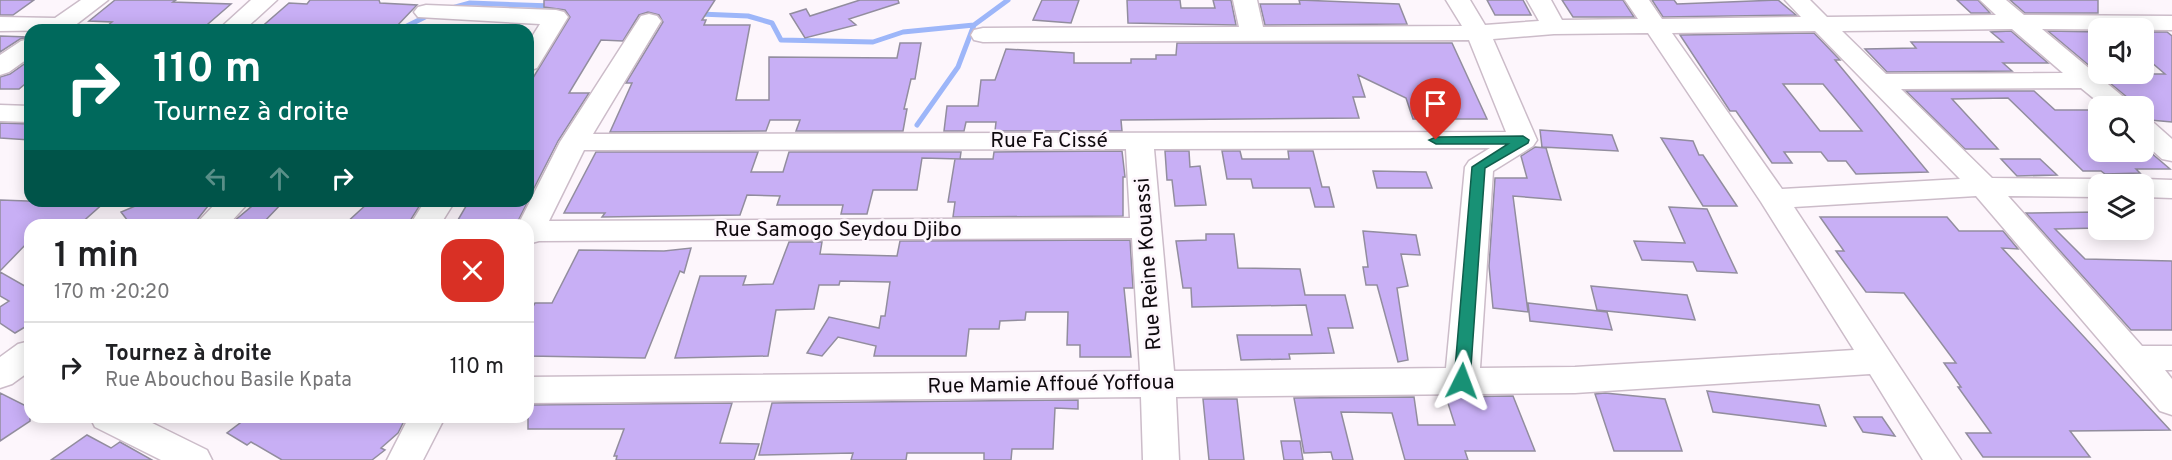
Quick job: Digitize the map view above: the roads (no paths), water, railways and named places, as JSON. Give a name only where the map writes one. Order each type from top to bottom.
[{"type":"street","points":[[62,24],[96,0]]},
{"type":"street","points":[[237,24],[265,0]]},
{"type":"street","points":[[1245,0],[1253,34]]},
{"type":"street","points":[[1458,0],[1478,33],[1523,140],[1479,167],[1462,381]]},
{"type":"street","points":[[1539,0],[1554,27]]},
{"type":"street","points":[[1637,0],[1774,199],[1943,460]]},
{"type":"street","points":[[1797,0],[1984,187],[2172,402]]},
{"type":"street","points":[[1992,0],[2106,96]]},
{"type":"street","points":[[2158,0],[2172,10]]},
{"type":"street","points":[[414,24],[431,6],[556,17],[534,53]]},
{"type":"street","points":[[534,222],[574,142],[649,21]]},
{"type":"street","points":[[983,36],[1478,33],[1554,27],[1821,26],[2018,22],[2172,23]]},
{"type":"street","points":[[0,24],[24,26]]},
{"type":"street","points":[[0,67],[24,50]]},
{"type":"street","points":[[1878,82],[2087,80]]},
{"type":"street","points":[[0,113],[24,114]]},
{"type":"street","points":[[2154,138],[2172,153]]},
{"type":"street","name":"Rue Reine Kouassi","points":[[1139,140],[1158,384],[1161,460]]},
{"type":"street","name":"Rue Fa Cissé","points":[[574,142],[1523,140]]},
{"type":"street","points":[[1774,199],[1984,187],[2088,188]]},
{"type":"street","points":[[2154,188],[2172,189]]},
{"type":"street","points":[[216,219],[230,207]]},
{"type":"street","name":"Rue Samogo Seydou Djibo","points":[[534,232],[1147,228]]},
{"type":"street","points":[[2132,358],[2172,358]]},
{"type":"street","name":"Rue Mamie Affoué Yoffoua","points":[[534,390],[1575,380],[1879,361]]},
{"type":"street","points":[[120,423],[194,460]]},
{"type":"street","points":[[405,460],[424,423]]},
{"type":"waterway","points":[[974,25],[1008,0]]},
{"type":"waterway","points":[[452,8],[470,3],[552,6]]},
{"type":"waterway","points":[[411,24],[431,14]]},
{"type":"waterway","points":[[700,14],[748,16],[772,23],[781,40],[873,42],[903,32],[974,25]]},
{"type":"waterway","points":[[917,125],[958,67],[974,25]]}]
